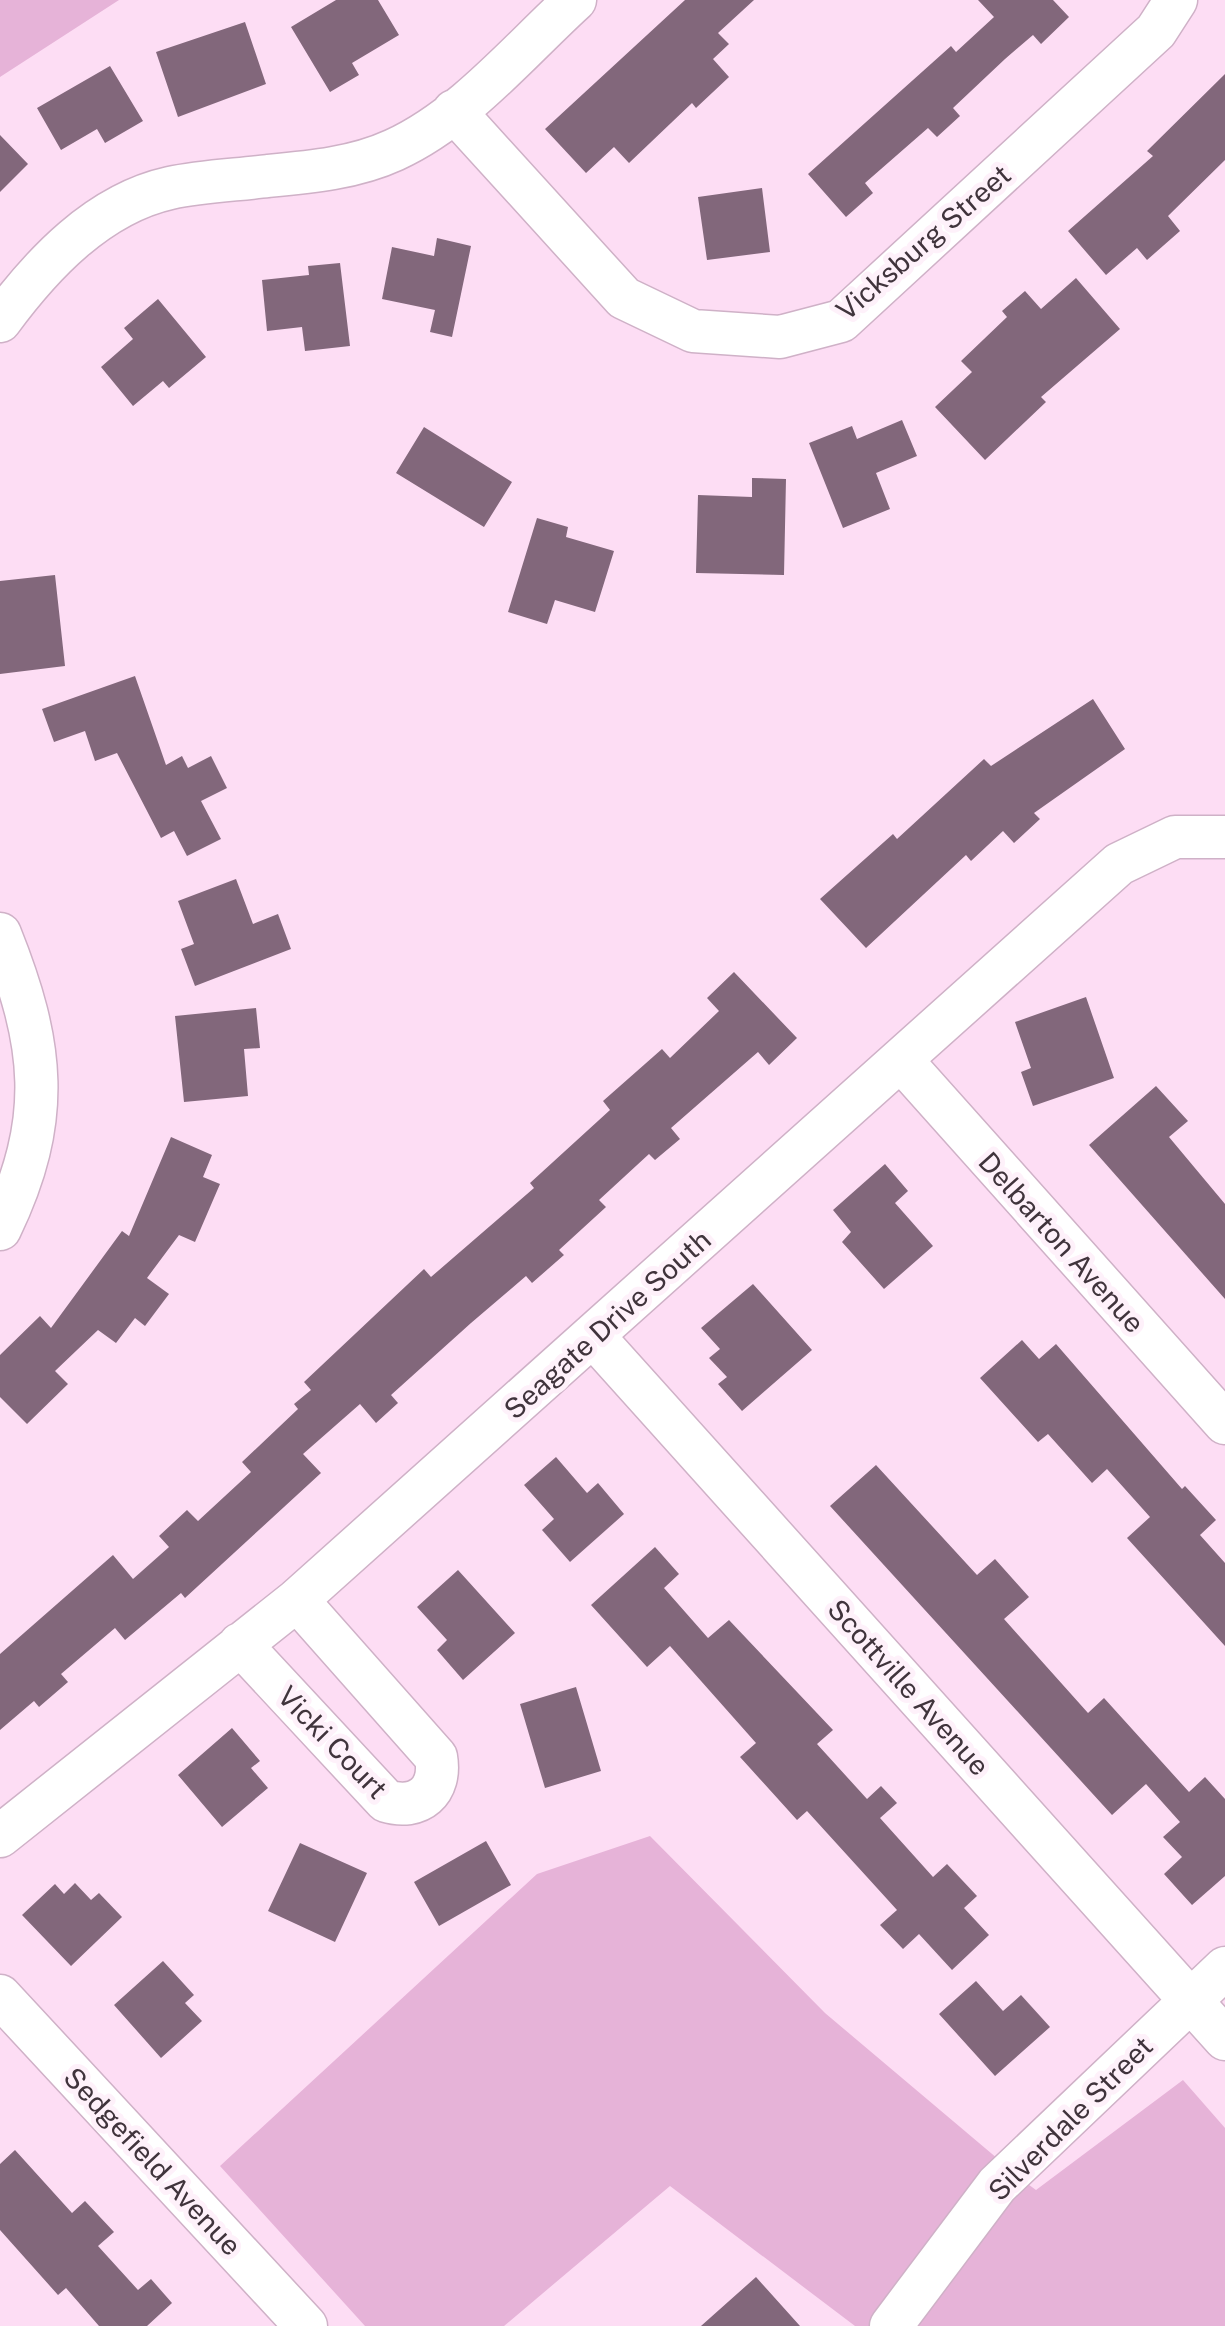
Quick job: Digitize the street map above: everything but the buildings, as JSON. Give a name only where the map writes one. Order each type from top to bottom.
[{"type":"street","points":[[0,321],[22,291],[74,238],[132,203],[166,189],[365,162],[397,149],[454,111],[575,0]]},
{"type":"street","name":"Vicksburg Street","points":[[454,111],[624,298],[692,331],[780,336],[841,321],[1156,31],[1176,0]]},
{"type":"street","name":"Seagate Drive South","points":[[0,1836],[297,1600],[1120,864],[1176,837],[1222,837]]},
{"type":"street","points":[[0,934],[21,986],[40,1068],[34,1136],[0,1229]]},
{"type":"street","name":"Delbarton Avenue","points":[[901,1060],[1225,1422]]},
{"type":"street","name":"Scottville Avenue","points":[[593,1336],[1225,2039]]},
{"type":"street","name":"Vicki Court","points":[[240,1644],[386,1801],[402,1806],[428,1794],[437,1784],[436,1757],[297,1600]]},
{"type":"street","name":"Silverdale Street","points":[[891,2326],[997,2185],[1225,1968]]},
{"type":"street","name":"Sedgefield Avenue","points":[[0,1996],[306,2326]]},
{"type":"shaded area","points":[[0,0],[119,0],[0,77]]},
{"type":"shaded area","points":[[650,1836],[825,2013],[998,2159],[870,2326],[855,2326],[670,2186],[504,2326],[365,2326],[220,2166],[537,1874]]},
{"type":"shaded area","points":[[1183,2080],[1225,2128],[1225,2326],[913,2326],[1025,2182],[1036,2190]]}]
